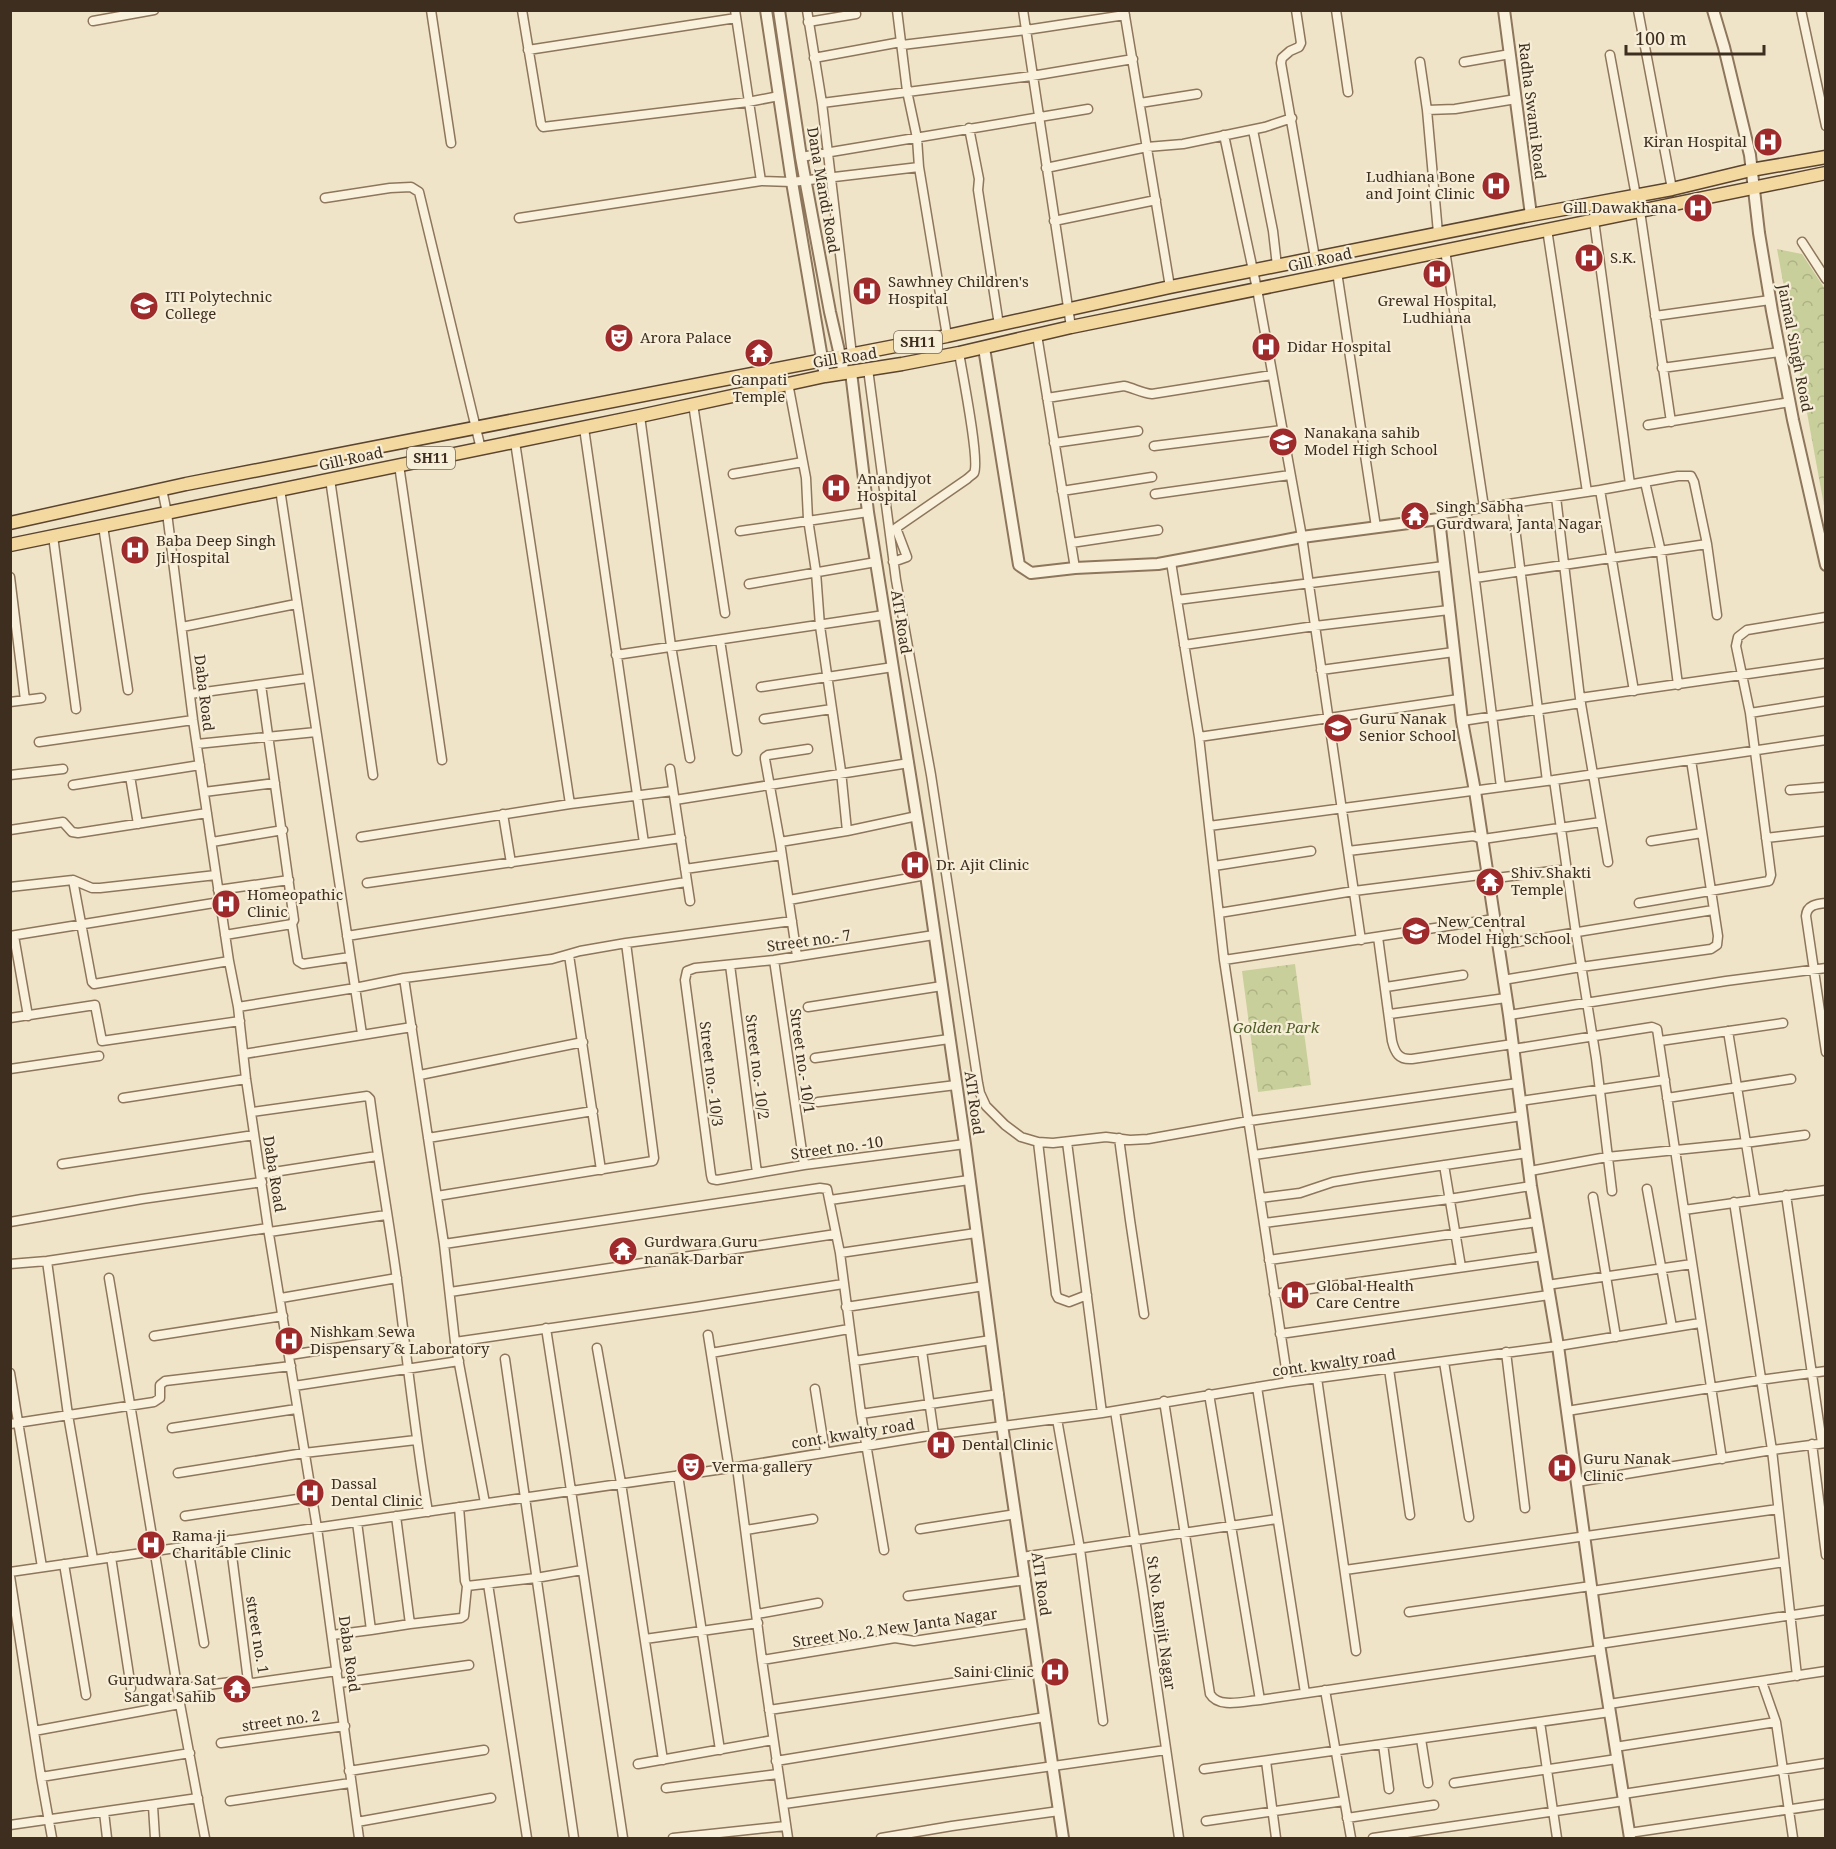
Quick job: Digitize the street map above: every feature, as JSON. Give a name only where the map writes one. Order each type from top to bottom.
[{"type":"main road","name":"Gill Road","points":[[10,523],[162,489],[947,336],[1170,287],[1672,189],[1751,170],[1826,157]]},
{"type":"main road","name":"Gill Road","points":[[10,545],[584,428],[788,383],[984,348],[1071,327],[1826,173]]},
{"type":"street","points":[[93,21],[154,10]]},
{"type":"street","points":[[431,10],[451,144]]},
{"type":"street","points":[[522,10],[541,124],[546,128],[779,96]]},
{"type":"street","points":[[766,10],[825,376]]},
{"type":"street","name":"Dana Mandi Road","points":[[778,10],[801,157],[830,312],[846,356],[848,372]]},
{"type":"street","points":[[807,10],[822,103],[846,356]]},
{"type":"street","points":[[897,10],[907,91],[947,336]]},
{"type":"street","points":[[1023,10],[1071,327]]},
{"type":"street","points":[[1296,10],[1301,43],[1299,47],[1282,58],[1281,63],[1315,258]]},
{"type":"street","points":[[1336,10],[1348,92]]},
{"type":"street","name":"Radha Swami Road","points":[[1504,10],[1531,215]]},
{"type":"street","points":[[1638,10],[1672,189]]},
{"type":"street","name":"Jaimal Singh Road","points":[[1713,10],[1750,155],[1770,300],[1826,565]]},
{"type":"street","points":[[1801,10],[1826,126]]},
{"type":"street","points":[[814,58],[901,42],[902,45],[1026,30],[1125,13],[1170,287]]},
{"type":"street","points":[[528,50],[736,14],[761,181]]},
{"type":"street","points":[[808,22],[856,14]]},
{"type":"street","points":[[1464,63],[1510,54]]},
{"type":"street","points":[[1610,55],[1636,196]]},
{"type":"street","points":[[822,103],[1032,76],[1132,59]]},
{"type":"street","points":[[1420,62],[1427,110],[1438,233]]},
{"type":"street","points":[[1140,103],[1197,94]]},
{"type":"street","points":[[1427,110],[1455,109],[1516,99]]},
{"type":"street","points":[[801,157],[1088,109]]},
{"type":"street","points":[[1046,168],[1147,147],[1183,144],[1253,130],[1292,118]]},
{"type":"street","points":[[969,128],[979,179],[978,190],[999,325]]},
{"type":"street","points":[[1253,130],[1273,231],[1277,266]]},
{"type":"street","points":[[1224,135],[1257,289],[1302,537],[1361,940]]},
{"type":"street","points":[[519,218],[761,181],[792,182],[919,167]]},
{"type":"street","points":[[325,198],[397,187],[411,187],[419,192],[481,449]]},
{"type":"street","points":[[1054,221],[1156,200]]},
{"type":"street","points":[[1640,211],[1671,422]]},
{"type":"street","points":[[1594,220],[1630,484]]},
{"type":"street","points":[[1547,229],[1587,492]]},
{"type":"street","points":[[1802,242],[1826,279]]},
{"type":"street","points":[[1445,250],[1484,507]]},
{"type":"street","points":[[1337,272],[1376,527]]},
{"type":"street","points":[[1654,316],[1770,300]]},
{"type":"street","points":[[1037,335],[1075,568]]},
{"type":"street","points":[[984,348],[1019,565],[1031,573],[1171,562],[1302,537],[1439,519]]},
{"type":"street","points":[[1662,368],[1780,352]]},
{"type":"street","points":[[893,562],[907,557],[896,528],[974,472],[974,447],[959,353]]},
{"type":"street","points":[[868,369],[893,562],[931,775],[980,1093],[986,1106],[1021,1137],[1038,1142],[1067,1142],[1106,1137],[1131,1140],[1518,1083]]},
{"type":"street","name":"ATI Road","points":[[848,372],[926,875],[965,1144],[1002,1425],[1063,1839]]},
{"type":"street","points":[[1047,398],[1124,386],[1141,393],[1152,394],[1272,375]]},
{"type":"street","points":[[788,383],[806,478],[808,522],[816,572],[820,626],[847,831]]},
{"type":"street","points":[[1648,425],[1790,402]]},
{"type":"street","points":[[693,404],[725,613]]},
{"type":"street","points":[[640,416],[671,646],[690,758]]},
{"type":"street","points":[[584,428],[644,843]]},
{"type":"street","points":[[1154,446],[1282,430]]},
{"type":"street","points":[[1054,443],[1138,431]]},
{"type":"street","points":[[515,442],[570,804]]},
{"type":"street","points":[[733,474],[803,462]]},
{"type":"street","points":[[399,465],[442,760]]},
{"type":"street","points":[[1155,494],[1290,475]]},
{"type":"street","points":[[1717,615],[1707,544],[1691,476],[1678,476],[1512,504],[1466,509],[1442,514],[1439,519],[1462,721],[1483,839],[1537,1222],[1558,1346],[1600,1647],[1630,1836],[1826,1804]]},
{"type":"street","points":[[1062,491],[1152,477]]},
{"type":"street","points":[[330,479],[373,775]]},
{"type":"street","points":[[1645,482],[1661,552],[1678,685]]},
{"type":"street","name":"Daba Road","points":[[162,489],[219,902],[238,1007],[254,1135],[317,1528],[359,1839]]},
{"type":"street","points":[[280,489],[362,1034]]},
{"type":"street","points":[[1600,490],[1634,691]]},
{"type":"street","points":[[1556,497],[1581,700],[1608,862]]},
{"type":"street","points":[[1512,504],[1537,709],[1561,828],[1601,1089],[1612,1191]]},
{"type":"street","points":[[1466,509],[1500,787]]},
{"type":"street","points":[[740,531],[868,512]]},
{"type":"street","points":[[104,526],[128,690]]},
{"type":"street","points":[[1071,543],[1158,530]]},
{"type":"street","points":[[53,536],[76,710]]},
{"type":"street","points":[[1475,578],[1707,544]]},
{"type":"street","points":[[749,584],[876,562]]},
{"type":"street","points":[[1171,562],[1199,737],[1224,960],[1288,1382]]},
{"type":"street","points":[[1177,600],[1444,566]]},
{"type":"street","points":[[10,577],[25,700]]},
{"type":"street","points":[[182,627],[296,604]]},
{"type":"street","points":[[1184,645],[1449,610]]},
{"type":"street","points":[[616,655],[884,615]]},
{"type":"street","points":[[1639,903],[1769,880],[1771,875],[1750,713],[1736,646],[1738,637],[1748,630],[1826,617]]},
{"type":"street","points":[[720,640],[737,751]]},
{"type":"street","points":[[1322,670],[1454,652]]},
{"type":"street","points":[[1462,721],[1634,691],[1826,663]]},
{"type":"street","points":[[761,687],[893,667]]},
{"type":"street","points":[[190,694],[308,678]]},
{"type":"street","points":[[261,685],[283,830],[294,920],[292,924],[299,962],[303,964],[350,957]]},
{"type":"street","points":[[10,702],[41,698]]},
{"type":"street","points":[[1199,737],[1460,699]]},
{"type":"street","points":[[1750,713],[1826,701]]},
{"type":"street","points":[[764,719],[832,709]]},
{"type":"street","points":[[39,742],[193,720]]},
{"type":"street","points":[[197,744],[316,732]]},
{"type":"street","points":[[1209,826],[1551,781],[1826,740]]},
{"type":"street","points":[[797,956],[765,757],[808,749]]},
{"type":"street","points":[[1503,980],[1581,966],[1715,948],[1718,942],[1692,760]]},
{"type":"street","points":[[675,800],[909,763]]},
{"type":"street","points":[[73,785],[200,765]]},
{"type":"street","points":[[10,776],[63,769]]},
{"type":"street","points":[[670,769],[690,901]]},
{"type":"street","points":[[130,776],[138,824]]},
{"type":"street","points":[[204,792],[275,783]]},
{"type":"street","points":[[1790,790],[1826,787]]},
{"type":"street","points":[[361,837],[570,804],[673,791]]},
{"type":"street","points":[[10,830],[63,822],[72,832],[78,833],[207,813]]},
{"type":"street","points":[[504,814],[511,862]]},
{"type":"street","points":[[780,842],[917,816]]},
{"type":"street","points":[[1348,851],[1473,836],[1483,839],[1601,822]]},
{"type":"street","points":[[212,842],[283,830]]},
{"type":"street","points":[[1766,838],[1826,831]]},
{"type":"street","points":[[1651,841],[1702,833]]},
{"type":"street","points":[[367,883],[681,838]]},
{"type":"street","points":[[1214,866],[1311,851]]},
{"type":"street","points":[[685,869],[782,855]]},
{"type":"street","points":[[1219,913],[1354,891],[1567,869]]},
{"type":"street","points":[[10,887],[73,880],[92,888],[100,888],[216,875]]},
{"type":"street","points":[[789,900],[926,875]]},
{"type":"street","points":[[73,880],[94,984],[229,961]]},
{"type":"street","points":[[218,890],[289,880]]},
{"type":"street","points":[[347,936],[686,882]]},
{"type":"street","points":[[28,1016],[12,936],[219,902]]},
{"type":"street","points":[[1826,903],[1811,906],[1807,911],[1826,1052]]},
{"type":"street","points":[[1498,945],[1713,910]]},
{"type":"street","points":[[1224,960],[1494,920]]},
{"type":"street","points":[[238,1007],[404,978],[552,959],[592,948],[792,921]]},
{"type":"street","points":[[225,935],[292,924]]},
{"type":"street","name":"Street no.- 7","points":[[687,971],[695,968],[774,960],[934,935]]},
{"type":"street","points":[[1378,937],[1394,1051],[1403,1059],[1593,1037],[1653,1027],[1657,1029],[1722,1459]]},
{"type":"street","points":[[437,1196],[651,1162],[654,1158],[626,943]]},
{"type":"street","points":[[569,955],[601,1170]]},
{"type":"street","name":"Street no.- 10/1","points":[[774,960],[804,1166]]},
{"type":"street","name":"Street no.- 10/2","points":[[730,965],[757,1173]]},
{"type":"street","points":[[1509,1015],[1726,981],[1826,968]]},
{"type":"street","name":"Street no.- 10/3","points":[[687,971],[685,980],[711,1175],[714,1180]]},
{"type":"street","points":[[1386,987],[1463,975]]},
{"type":"street","points":[[404,978],[444,1244],[455,1342],[485,1503]]},
{"type":"street","points":[[808,1007],[942,986]]},
{"type":"street","points":[[1390,1014],[1506,998]]},
{"type":"street","points":[[10,1018],[94,1005],[102,1041],[240,1021]]},
{"type":"street","points":[[1660,1041],[1783,1023]]},
{"type":"street","points":[[244,1054],[412,1027]]},
{"type":"street","points":[[1728,1031],[1755,1199]]},
{"type":"street","points":[[815,1058],[950,1039]]},
{"type":"street","points":[[420,1075],[583,1042]]},
{"type":"street","points":[[10,1070],[99,1056]]},
{"type":"street","points":[[123,1098],[246,1079]]},
{"type":"street","points":[[1667,1098],[1791,1079]]},
{"type":"street","points":[[1521,1101],[1665,1080]]},
{"type":"street","points":[[818,1102],[956,1085]]},
{"type":"street","points":[[252,1113],[367,1096],[370,1099],[397,1278],[416,1440],[428,1512]]},
{"type":"street","points":[[428,1138],[592,1111]]},
{"type":"street","points":[[1254,1155],[1522,1116]]},
{"type":"street","points":[[62,1164],[254,1135]]},
{"type":"street","points":[[1530,1171],[1607,1157],[1805,1135]]},
{"type":"street","points":[[1119,1138],[1144,1314]]},
{"type":"street","points":[[1038,1142],[1056,1294],[1058,1298],[1068,1302],[1087,1295]]},
{"type":"street","points":[[1067,1142],[1102,1413]]},
{"type":"street","name":"Street no. -10","points":[[714,1180],[965,1144]]},
{"type":"street","points":[[1260,1198],[1300,1192],[1333,1182],[1527,1153]]},
{"type":"street","points":[[10,1222],[377,1156]]},
{"type":"street","points":[[1444,1165],[1461,1267]]},
{"type":"street","points":[[830,1200],[969,1180]]},
{"type":"street","points":[[1264,1223],[1532,1186]]},
{"type":"street","points":[[444,1244],[820,1188],[827,1189],[840,1253],[861,1414],[884,1550]]},
{"type":"street","points":[[1647,1189],[1672,1327]]},
{"type":"street","points":[[1684,1210],[1826,1190]]},
{"type":"street","points":[[1577,1482],[1824,1443],[1786,1195]]},
{"type":"street","points":[[1593,1197],[1616,1337]]},
{"type":"street","points":[[1734,1202],[1772,1450],[1797,1676]]},
{"type":"street","points":[[10,1264],[47,1261],[386,1215]]},
{"type":"street","points":[[1269,1260],[1537,1222]]},
{"type":"street","points":[[840,1253],[976,1233]]},
{"type":"street","points":[[450,1292],[836,1234]]},
{"type":"street","points":[[1274,1294],[1543,1256]]},
{"type":"street","points":[[47,1261],[68,1415],[93,1559]]},
{"type":"street","points":[[1280,1334],[1692,1264]]},
{"type":"street","points":[[109,1278],[180,1704],[205,1839]]},
{"type":"street","points":[[280,1298],[397,1278]]},
{"type":"street","points":[[455,1342],[843,1284]]},
{"type":"street","points":[[846,1307],[984,1286]]},
{"type":"street","points":[[154,1336],[283,1316]]},
{"type":"street","name":"cont. kwalty road","points":[[10,1574],[93,1559],[156,1552],[733,1468],[867,1445],[1102,1413],[1288,1382],[1558,1346],[1700,1323]]},
{"type":"street","points":[[546,1328],[623,1839]]},
{"type":"street","points":[[711,1353],[849,1329]]},
{"type":"street","points":[[708,1335],[746,1530],[788,1839]]},
{"type":"street","points":[[290,1355],[404,1337]]},
{"type":"street","points":[[854,1361],[991,1340]]},
{"type":"street","points":[[597,1348],[621,1483],[663,1760]]},
{"type":"street","points":[[922,1351],[934,1435]]},
{"type":"street","points":[[1506,1352],[1525,1508]]},
{"type":"street","points":[[505,1359],[574,1839]]},
{"type":"street","points":[[294,1386],[459,1361]]},
{"type":"street","points":[[1444,1362],[1469,1517]]},
{"type":"street","points":[[15,1423],[158,1400],[160,1384],[165,1381],[291,1366]]},
{"type":"street","points":[[1389,1369],[1410,1515]]},
{"type":"street","points":[[1567,1411],[1826,1371]]},
{"type":"street","points":[[10,1373],[15,1423],[42,1567]]},
{"type":"street","points":[[1317,1378],[1356,1651]]},
{"type":"street","points":[[1257,1387],[1305,1693]]},
{"type":"street","points":[[815,1389],[825,1452]]},
{"type":"street","points":[[861,1414],[999,1394]]},
{"type":"street","points":[[1209,1394],[1260,1700]]},
{"type":"street","points":[[1164,1401],[1210,1694],[1215,1701],[1222,1703],[1260,1700],[1826,1610]]},
{"type":"street","points":[[172,1428],[297,1409]]},
{"type":"street","name":"St No. Ranjit Nagar","points":[[1115,1411],[1179,1839]]},
{"type":"street","points":[[1057,1419],[1080,1549],[1103,1721]]},
{"type":"street","points":[[178,1473],[304,1453],[416,1440]]},
{"type":"street","points":[[1812,1444],[1826,1555]]},
{"type":"street","points":[[678,1475],[720,1750]]},
{"type":"street","points":[[185,1516],[312,1497]]},
{"type":"street","points":[[332,1635],[463,1617],[467,1586],[459,1507]]},
{"type":"street","points":[[1345,1570],[1778,1509]]},
{"type":"street","points":[[920,1528],[1016,1514]]},
{"type":"street","points":[[396,1516],[410,1624]]},
{"type":"street","points":[[746,1530],[813,1519]]},
{"type":"street","points":[[1022,1557],[1277,1519]]},
{"type":"street","points":[[357,1522],[371,1630]]},
{"type":"street","name":"street no. 1","points":[[230,1540],[248,1681],[252,1683],[337,1671]]},
{"type":"street","points":[[188,1547],[204,1644]]},
{"type":"street","points":[[111,1557],[131,1688]]},
{"type":"street","points":[[1409,1612],[1784,1562]]},
{"type":"street","points":[[64,1564],[86,1695]]},
{"type":"street","points":[[467,1586],[582,1570]]},
{"type":"street","points":[[10,1574],[52,1839]]},
{"type":"street","points":[[909,1596],[1026,1580]]},
{"type":"street","points":[[488,1584],[527,1839]]},
{"type":"street","points":[[645,1639],[702,1632],[818,1603]]},
{"type":"street","name":"Street No. 2 New Janta Nagar","points":[[762,1660],[895,1638],[914,1641],[1032,1623]]},
{"type":"street","points":[[339,1683],[469,1665]]},
{"type":"street","points":[[769,1710],[1039,1670]]},
{"type":"street","points":[[1204,1769],[1540,1722],[1826,1671]]},
{"type":"street","points":[[178,1689],[248,1681]]},
{"type":"street","points":[[1762,1682],[1776,1722],[1793,1839]]},
{"type":"street","points":[[1325,1690],[1351,1839]]},
{"type":"street","points":[[34,1731],[180,1704]]},
{"type":"street","points":[[777,1761],[1046,1717]]},
{"type":"street","points":[[1540,1722],[1557,1839]]},
{"type":"street","points":[[1615,1747],[1776,1722]]},
{"type":"street","name":"street no. 2","points":[[221,1743],[345,1726]]},
{"type":"street","points":[[1421,1739],[1428,1783]]},
{"type":"street","points":[[638,1764],[773,1740]]},
{"type":"street","points":[[1383,1744],[1389,1788]]},
{"type":"street","points":[[349,1771],[484,1750]]},
{"type":"street","points":[[784,1804],[1166,1750]]},
{"type":"street","points":[[41,1777],[190,1753]]},
{"type":"street","points":[[1454,1783],[1617,1759]]},
{"type":"street","points":[[1266,1761],[1276,1839]]},
{"type":"street","points":[[1373,1839],[1553,1811],[1826,1763]]},
{"type":"street","points":[[666,1788],[778,1774]]},
{"type":"street","points":[[230,1801],[350,1783]]},
{"type":"street","points":[[10,1826],[198,1798]]},
{"type":"street","points":[[357,1822],[491,1798]]},
{"type":"street","points":[[1206,1821],[1344,1801]]},
{"type":"street","points":[[1347,1818],[1434,1805]]},
{"type":"street","points":[[153,1806],[155,1839]]},
{"type":"street","points":[[881,1839],[952,1826],[1059,1811]]},
{"type":"street","points":[[104,1812],[107,1839]]},
{"type":"street","points":[[673,1839],[786,1826]]},
{"type":"green space","points":[[1777,249],[1802,254],[1825,289],[1825,511]]},
{"type":"green space","name":"Golden Park","points":[[1295,964],[1311,1085],[1258,1092],[1242,971]]},
{"type":"place","name":"Kiran Hospital","points":[[1768,142]]},
{"type":"place","name":"Ludhiana Bone and Joint Clinic","points":[[1496,186]]},
{"type":"place","name":"Gill Dawakhana","points":[[1698,208]]},
{"type":"place","name":"S.K.","points":[[1589,258]]},
{"type":"place","name":"Grewal Hospital, Ludhiana","points":[[1437,274]]},
{"type":"place","name":"Sawhney Children's Hospital","points":[[867,291]]},
{"type":"place","name":"ITI Polytechnic College","points":[[144,306]]},
{"type":"place","name":"Arora Palace","points":[[619,338]]},
{"type":"place","name":"Didar Hospital","points":[[1266,347]]},
{"type":"place","name":"Ganpati Temple","points":[[759,353]]},
{"type":"place","name":"Nanakana sahib Model High School","points":[[1283,442]]},
{"type":"place","name":"Anandjyot Hospital","points":[[836,488]]},
{"type":"place","name":"Singh Sabha Gurdwara, Janta Nagar","points":[[1415,516]]},
{"type":"place","name":"Baba Deep Singh Ji Hospital","points":[[135,550]]},
{"type":"place","name":"Guru Nanak Senior School","points":[[1338,728]]},
{"type":"place","name":"Dr. Ajit Clinic","points":[[915,865]]},
{"type":"place","name":"Shiv Shakti Temple","points":[[1490,882]]},
{"type":"place","name":"Homeopathic Clinic","points":[[226,904]]},
{"type":"place","name":"New Central Model High School","points":[[1416,931]]},
{"type":"place","name":"Gurdwara Guru nanak Darbar","points":[[623,1251]]},
{"type":"place","name":"Global Health Care Centre","points":[[1295,1295]]},
{"type":"place","name":"Nishkam Sewa Dispensary & Laboratory","points":[[289,1341]]},
{"type":"place","name":"Dental Clinic","points":[[941,1445]]},
{"type":"place","name":"Verma gallery","points":[[691,1467]]},
{"type":"place","name":"Guru Nanak Clinic","points":[[1562,1468]]},
{"type":"place","name":"Dassal Dental Clinic","points":[[310,1493]]},
{"type":"place","name":"Rama ji Charitable Clinic","points":[[151,1545]]},
{"type":"place","name":"Saini Clinic","points":[[1055,1672]]},
{"type":"place","name":"Gurudwara Sat Sangat Sahib","points":[[237,1689]]}]
